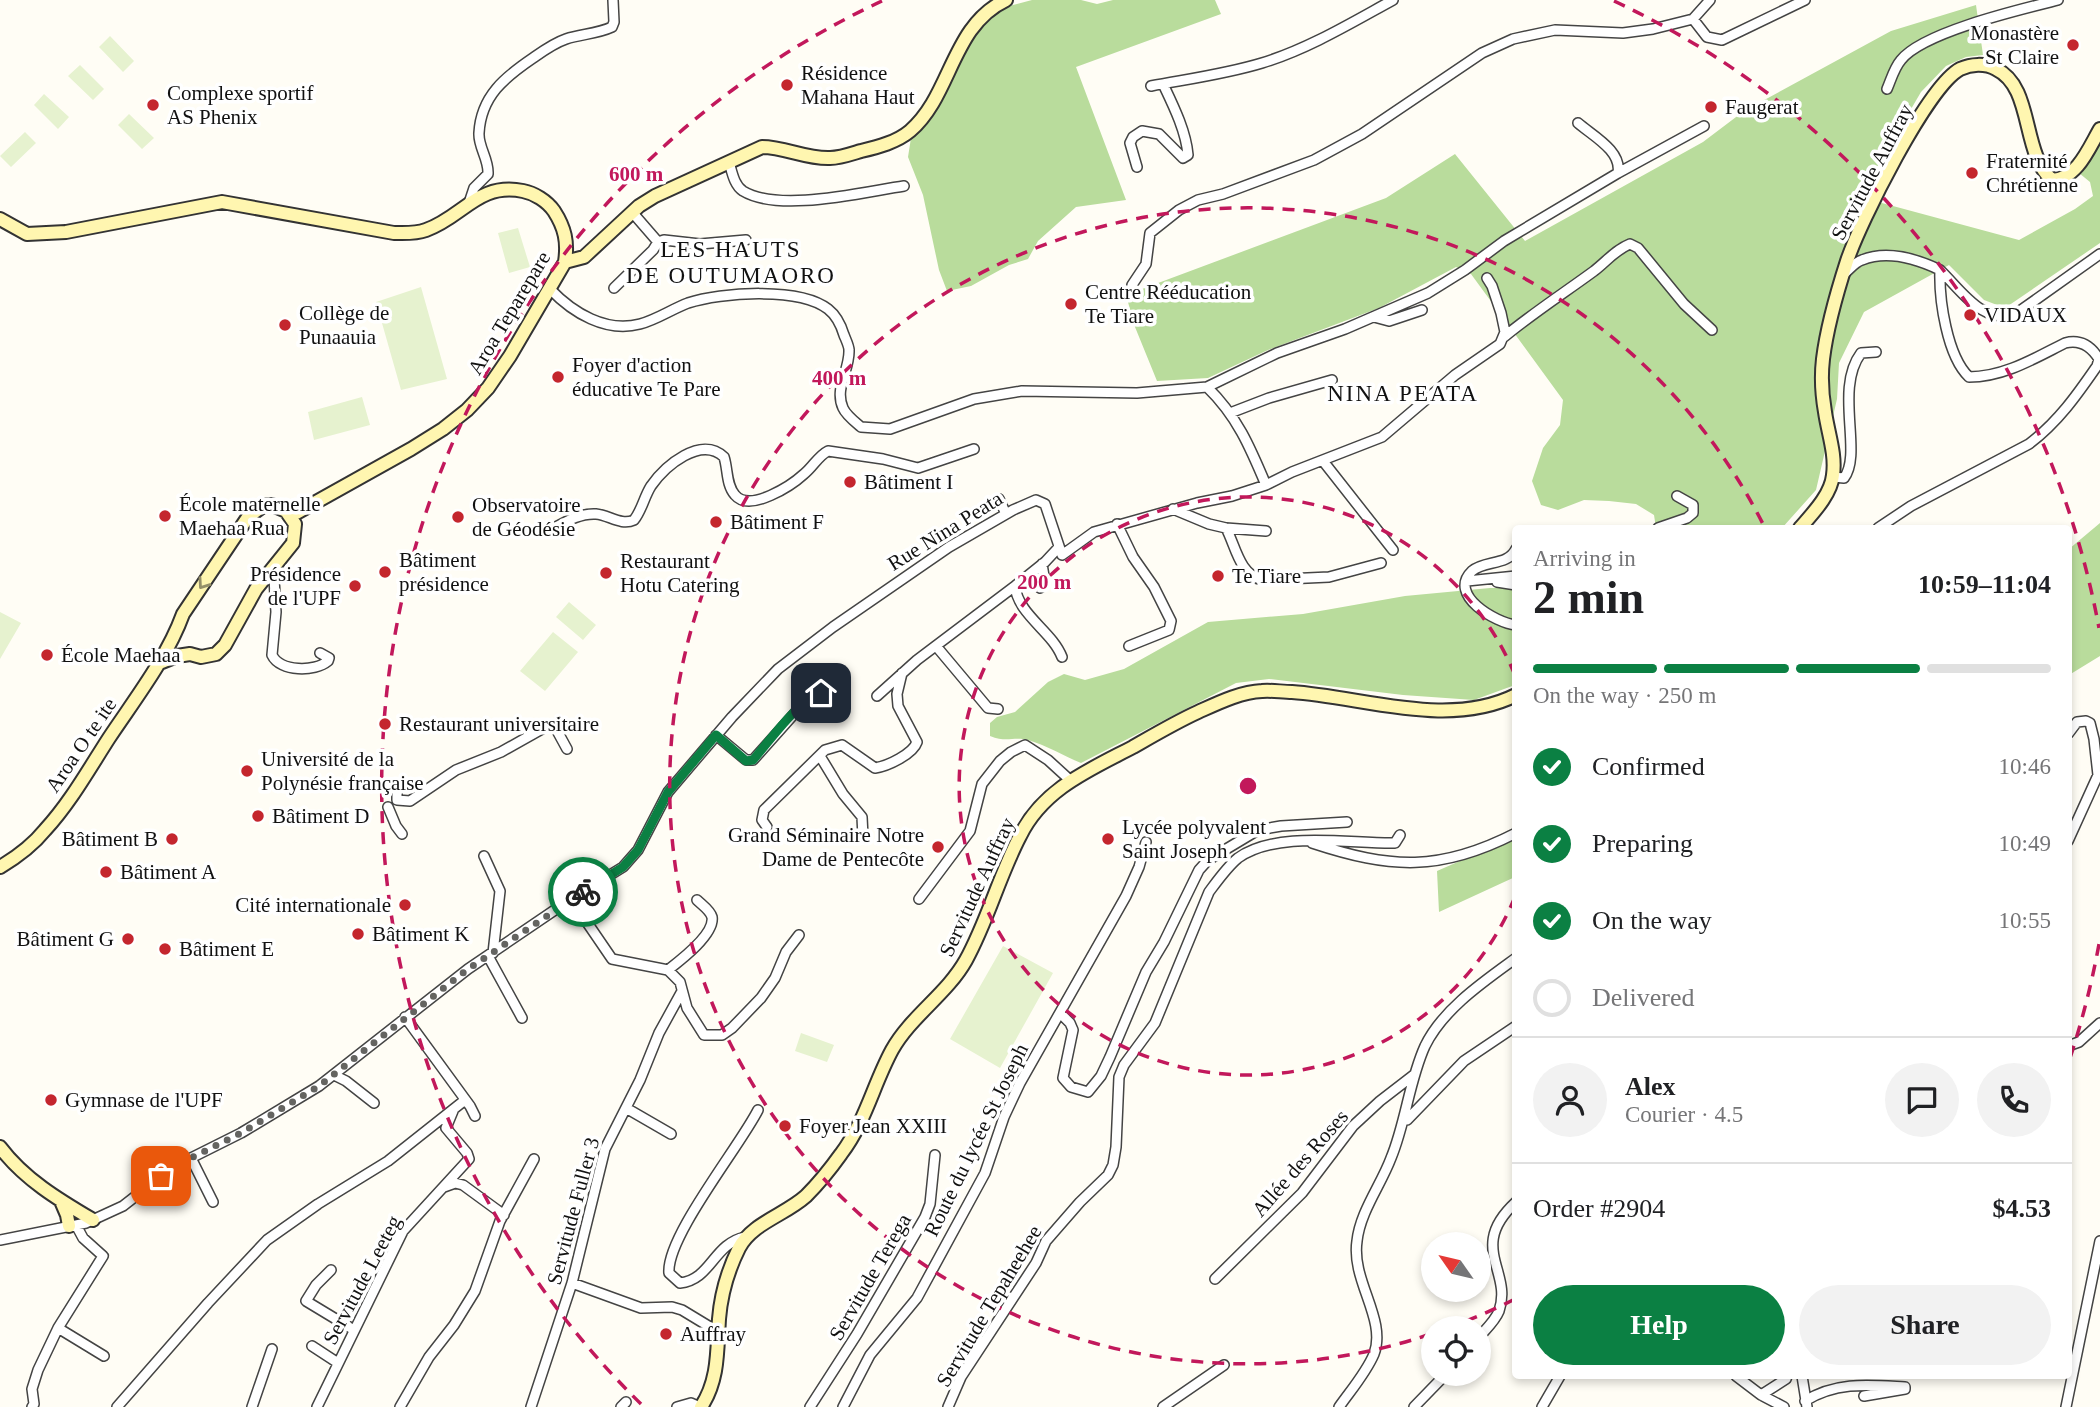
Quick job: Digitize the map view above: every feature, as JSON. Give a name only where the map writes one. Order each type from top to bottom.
[{"type":"main road","points":[[565,262],[584,257],[632,212],[655,196],[762,147],[812,157],[832,158],[876,148],[908,133],[928,109],[966,36],[983,13],[1006,0]]},
{"type":"main road","name":"Servitude Auffray","points":[[1833,477],[1834,463],[1824,409],[1823,361],[1843,274],[1862,224],[1906,140],[1935,96],[1961,68],[1977,64],[1999,70],[2007,77],[2025,113],[2036,158],[2044,173],[2052,180],[2062,180],[2078,166],[2100,129]]},
{"type":"main road","name":"Aroa Teparepare","points":[[0,219],[27,234],[66,232],[222,202],[370,229],[410,233],[438,225],[485,193],[509,188],[529,192],[549,204],[562,224],[568,246],[565,262],[488,388],[467,410],[443,429],[291,516]]},
{"type":"main road","points":[[1803,525],[1816,510],[1833,477]]},
{"type":"main road","name":"Aroa O te ite","points":[[0,867],[23,853],[46,830],[157,664],[183,614],[248,517],[263,506],[272,505],[291,516]]},
{"type":"main road","points":[[157,664],[177,656],[190,654],[201,657],[216,654],[225,645],[244,607],[293,543],[295,524],[291,516]]},
{"type":"main road","points":[[177,630],[181,646],[190,654]]},
{"type":"main road","name":"Servitude Auffray","points":[[745,1237],[805,1196],[842,1153],[863,1121],[878,1078],[894,1046],[965,961],[1020,834],[1034,812],[1051,795],[1071,781],[1197,712],[1238,695],[1262,691],[1310,694],[1441,711],[1489,706],[1512,697]]},
{"type":"main road","points":[[0,1147],[13,1165],[61,1201],[81,1223]]},
{"type":"main road","points":[[61,1201],[67,1215],[81,1223]]},
{"type":"main road","points":[[701,1407],[715,1376],[724,1288],[733,1260],[745,1237]]},
{"type":"street","points":[[469,203],[474,188],[488,174],[486,155],[478,140],[486,102],[494,90],[505,77],[562,40],[612,27],[613,0]]},
{"type":"street","points":[[1152,86],[1263,63],[1299,49],[1393,0]]},
{"type":"street","points":[[1132,285],[1146,264],[1150,233],[1179,210],[1202,198],[1223,194],[1323,155],[1362,134],[1482,53],[1517,37],[1550,31],[1623,33],[1653,29],[1693,19],[1710,0]]},
{"type":"street","points":[[1693,19],[1707,37],[1722,40],[1805,0]]},
{"type":"street","points":[[1887,89],[1901,59],[1920,46],[1995,16],[2058,0]]},
{"type":"street","points":[[1137,167],[1130,144],[1133,137],[1142,131],[1159,134],[1183,159],[1188,155],[1179,122],[1163,84]]},
{"type":"street","points":[[1578,122],[1616,157],[1618,173]]},
{"type":"street","points":[[550,289],[559,300],[589,320],[612,326],[639,325],[689,303],[709,298],[778,294],[808,297],[828,309],[840,322],[849,350],[840,393],[843,409],[861,427],[890,429],[974,399],[1021,391],[1137,393],[1207,387],[1277,353],[1374,317],[1447,282],[1504,241],[1618,173],[1704,126]]},
{"type":"street","points":[[729,162],[733,177],[742,190],[764,198],[784,201],[817,199],[904,186]]},
{"type":"street","points":[[632,212],[658,242]]},
{"type":"street","points":[[614,288],[658,242],[664,240],[700,244],[746,240]]},
{"type":"street","points":[[877,696],[902,673],[1042,564],[1059,547],[1062,555],[1094,532],[1266,485],[1382,437],[1455,375],[1500,344],[1504,337],[1547,302],[1598,268],[1621,247],[1630,244],[1638,248],[1684,304],[1712,330]]},
{"type":"street","points":[[1843,274],[1859,260],[1875,257],[1896,256],[1926,263],[1940,270],[1978,309],[1991,316],[2006,318],[2100,254]]},
{"type":"street","points":[[1882,525],[1911,506],[2037,437],[2072,403],[2099,363],[2095,353],[2076,341],[2003,372],[1969,377],[1960,368],[1946,325],[1940,270]]},
{"type":"street","points":[[1487,278],[1502,313],[1504,337]]},
{"type":"street","points":[[1374,317],[1388,321],[1422,310]]},
{"type":"street","points":[[1833,477],[1844,478],[1850,466],[1848,389],[1854,364],[1861,353],[1876,352]]},
{"type":"street","points":[[1230,413],[1269,398],[1332,380]]},
{"type":"street","points":[[1207,387],[1241,427],[1266,485]]},
{"type":"street","points":[[554,528],[580,515],[589,514],[625,523],[634,520],[650,487],[663,472],[675,462],[699,450],[708,449],[724,457],[732,490],[737,497],[747,500],[763,498],[786,488],[828,451],[883,459],[918,468],[974,449]]},
{"type":"street","points":[[1323,461],[1393,550]]},
{"type":"street","points":[[1667,525],[1693,513],[1693,505],[1677,496]]},
{"type":"street","points":[[999,499],[1006,514]]},
{"type":"street","name":"Rue Nina Peata","points":[[0,1240],[81,1223],[123,1206],[173,1167],[253,1126],[334,1075],[405,1017],[490,954],[623,867],[638,850],[668,792],[716,735],[778,669],[826,632],[949,547],[1036,500],[1045,504],[1059,547]]},
{"type":"street","points":[[1173,509],[1209,524],[1266,531]]},
{"type":"street","points":[[1117,524],[1171,621],[1169,630],[1129,646]]},
{"type":"street","points":[[1226,528],[1245,570],[1252,577],[1262,580],[1329,576],[1381,563]]},
{"type":"street","points":[[1512,553],[1507,559],[1475,569],[1467,581],[1467,593],[1476,607],[1495,620],[1512,624]]},
{"type":"street","points":[[1040,588],[1044,576],[1042,564]]},
{"type":"street","points":[[268,573],[274,578],[276,593],[272,655],[275,661],[301,668],[319,667],[328,661],[328,658],[320,653]]},
{"type":"street","points":[[1467,581],[1512,577]]},
{"type":"street","points":[[1490,580],[1512,584]]},
{"type":"street","points":[[1015,586],[1020,600],[1062,657]]},
{"type":"street","points":[[936,646],[988,708],[998,709]]},
{"type":"street","points":[[767,827],[762,820],[764,810],[825,750],[842,744],[875,768],[882,767],[915,749],[918,742],[898,706],[897,694],[902,673]]},
{"type":"street","points":[[716,735],[746,761],[753,760],[814,694],[827,691]]},
{"type":"street","points":[[2072,729],[2081,720],[2090,723],[2099,769],[2072,832]]},
{"type":"street","points":[[397,790],[397,800],[410,801],[456,770],[501,752],[549,725],[563,722]]},
{"type":"street","points":[[549,725],[555,727],[567,749]]},
{"type":"street","points":[[919,899],[970,831],[982,784],[1000,761],[1011,752],[1025,745],[1048,760],[1071,781]]},
{"type":"street","points":[[820,756],[843,794],[862,817],[863,837]]},
{"type":"street","points":[[388,807],[402,834]]},
{"type":"street","points":[[1060,1013],[1073,1030],[1063,1078],[1071,1087],[1088,1092],[1101,1076],[1146,972],[1164,942],[1199,870],[1208,860],[1258,831],[1281,826],[1347,822]]},
{"type":"street","name":"Servitude Tepaheehee","points":[[948,1407],[961,1377],[1036,1263],[1046,1241],[1108,1175],[1116,1147],[1119,1077],[1124,1065],[1155,1023],[1209,892],[1239,858],[1262,848],[1303,841],[1395,843],[1400,835]]},
{"type":"street","points":[[1303,841],[1360,858],[1422,863],[1482,848],[1512,835]]},
{"type":"street","name":"Route du lycée St Joseph","points":[[843,1407],[870,1355],[917,1298],[984,1175],[1011,1100],[1126,896],[1139,867],[1146,842]]},
{"type":"street","points":[[484,856],[500,891],[490,954],[522,1018]]},
{"type":"street","points":[[571,899],[612,959],[668,970],[680,982],[681,993],[692,1020],[704,1035],[722,1035],[761,998],[775,978],[786,952],[799,935]]},
{"type":"street","points":[[668,970],[698,944],[713,919],[710,912],[697,900]]},
{"type":"street","points":[[1339,1407],[1375,1349],[1377,1328],[1359,1276],[1357,1240],[1362,1222],[1387,1170],[1426,1045],[1448,1015],[1512,961]]},
{"type":"street","name":"Servitude Fuller 3","points":[[531,1407],[572,1283],[605,1149],[659,1033],[681,993]]},
{"type":"street","points":[[405,1017],[475,1116]]},
{"type":"street","points":[[2072,1045],[2079,1042],[2100,1023]]},
{"type":"street","points":[[1404,1120],[1407,1120],[1464,1061],[1512,1029]]},
{"type":"street","name":"Allée des Roses","points":[[1215,1279],[1302,1193],[1353,1126],[1415,1074]]},
{"type":"street","points":[[334,1075],[374,1103]]},
{"type":"street","points":[[117,1407],[267,1240],[318,1204],[388,1161],[465,1100]]},
{"type":"street","points":[[626,1108],[671,1134]]},
{"type":"street","points":[[745,1237],[726,1244],[706,1269],[688,1282],[680,1283],[669,1273],[668,1265],[678,1240],[710,1183],[749,1128],[758,1110]]},
{"type":"street","name":"Servitude Leeteg","points":[[317,1407],[403,1231],[469,1159],[446,1128],[453,1111]]},
{"type":"street","name":"Servitude Terega","points":[[810,1407],[857,1334],[925,1217],[930,1204],[935,1155]]},
{"type":"street","points":[[191,1158],[213,1202]]},
{"type":"street","points":[[400,1407],[429,1357],[475,1291],[504,1215],[534,1159]]},
{"type":"street","points":[[444,1187],[463,1185],[504,1215]]},
{"type":"street","points":[[1491,1323],[1500,1309],[1500,1286],[1492,1255],[1492,1243],[1502,1217],[1512,1206]]},
{"type":"street","points":[[32,1407],[34,1380],[58,1328],[103,1256],[83,1238],[81,1223]]},
{"type":"street","points":[[2072,1378],[2100,1241]]},
{"type":"street","points":[[331,1270],[306,1302],[354,1330]]},
{"type":"street","points":[[572,1283],[641,1308],[672,1307],[682,1310],[720,1333]]},
{"type":"street","points":[[58,1328],[104,1356]]},
{"type":"street","points":[[312,1346],[338,1363]]},
{"type":"street","points":[[252,1407],[272,1349]]},
{"type":"street","points":[[1163,1407],[1224,1366]]},
{"type":"street","points":[[1542,1407],[1558,1379]]},
{"type":"street","points":[[1740,1379],[1784,1407]]},
{"type":"street","points":[[1762,1395],[1786,1379]]},
{"type":"street","points":[[1802,1379],[1806,1404],[1826,1391],[1856,1384],[1905,1387],[1864,1396]]},
{"type":"street","points":[[2066,1407],[2072,1379]]},
{"type":"street","points":[[1414,1407],[1434,1386]]},
{"type":"street","points":[[677,1407],[686,1403],[701,1407]]},
{"type":"green space","points":[[1032,0],[1081,0],[1097,4],[1113,0],[1215,0],[1221,14],[1076,67],[1126,200],[1076,207],[1038,241],[1028,259],[1009,265],[971,286],[947,291],[939,270],[923,195],[908,157],[911,138],[959,64],[979,24],[1005,7]]},
{"type":"green space","points":[[1976,5],[1983,55],[1966,57],[1946,66],[1921,92],[1876,169],[1867,199],[2019,240],[2093,196],[2090,182],[2079,173],[2100,137],[2100,243],[2005,308],[1984,300],[1949,265],[1864,312],[1839,363],[1837,399],[1816,490],[1785,525],[1656,525],[1654,515],[1636,504],[1584,500],[1558,510],[1541,505],[1532,481],[1543,448],[1560,425],[1563,400],[1471,274],[1456,267],[1379,308],[1268,350],[1208,378],[1157,381],[1135,327],[1126,295],[1386,198],[1455,154],[1525,241],[1703,142],[1744,111],[1891,31]]},
{"type":"green space","points":[[110,36],[134,61],[123,72],[99,47]]},
{"type":"green space","points":[[80,65],[104,89],[93,100],[68,76]]},
{"type":"green space","points":[[44,94],[69,117],[58,129],[34,105]]},
{"type":"green space","points":[[129,114],[154,138],[142,149],[118,125]]},
{"type":"green space","points":[[25,132],[36,143],[11,167],[0,156]]},
{"type":"green space","points":[[518,228],[530,267],[509,273],[498,233]]},
{"type":"green space","points":[[421,287],[447,379],[401,390],[376,302]]},
{"type":"green space","points":[[362,397],[370,425],[314,440],[308,412]]},
{"type":"green space","points":[[2100,523],[2100,656],[2072,673],[2072,546]]},
{"type":"green space","points":[[1512,588],[1512,686],[1474,700],[1403,695],[1269,679],[1236,683],[1081,763],[1028,740],[990,736],[990,723],[997,717],[1015,712],[1048,682],[1064,674],[1085,680],[1124,669],[1208,622],[1303,614],[1405,596]]},
{"type":"green space","points":[[569,602],[596,625],[583,640],[556,617]]},
{"type":"green space","points":[[0,612],[21,623],[0,659]]},
{"type":"green space","points":[[553,632],[578,652],[545,691],[520,671]]},
{"type":"green space","points":[[1512,838],[1512,878],[1439,912],[1437,871]]},
{"type":"green space","points":[[1003,946],[1053,973],[1000,1068],[950,1039]]},
{"type":"green space","points":[[801,1033],[834,1045],[827,1062],[795,1051]]},
{"type":"way so far","points":[[161,1176],[173,1167],[241,1133],[319,1086],[468,969],[583,892]]},
{"type":"place","name":"Monastère St Claire","points":[[2073,45]]},
{"type":"place","name":"Résidence Mahana Haut","points":[[787,85]]},
{"type":"place","name":"Complexe sportif AS Phenix","points":[[153,105]]},
{"type":"place","name":"Faugerat","points":[[1711,107]]},
{"type":"place","name":"Fraternité Chrétienne","points":[[1972,173]]},
{"type":"place","name":"Centre Rééducation Te Tiare","points":[[1071,304]]},
{"type":"place","name":"VIDAUX","points":[[1970,315]]},
{"type":"place","name":"Collège de Punaauia","points":[[285,325]]},
{"type":"place","name":"Foyer d'action éducative Te Pare","points":[[558,377]]},
{"type":"place","name":"Bâtiment I","points":[[850,482]]},
{"type":"place","name":"École maternelle Maehaa Rua","points":[[165,516]]},
{"type":"place","name":"Observatoire de Géodésie","points":[[458,517]]},
{"type":"place","name":"Bâtiment F","points":[[716,522]]},
{"type":"place","name":"Bâtiment présidence","points":[[385,572]]},
{"type":"place","name":"Restaurant Hotu Catering","points":[[606,573]]},
{"type":"place","name":"Te Tiare","points":[[1218,576]]},
{"type":"place","name":"Présidence de l'UPF","points":[[355,586]]},
{"type":"place","name":"École Maehaa","points":[[47,655]]},
{"type":"place","name":"Restaurant universitaire","points":[[385,724]]},
{"type":"place","name":"Université de la Polynésie française","points":[[247,771]]},
{"type":"place","name":"Bâtiment D","points":[[258,816]]},
{"type":"place","name":"Bâtiment B","points":[[172,839]]},
{"type":"place","name":"Lycée polyvalent Saint Joseph","points":[[1108,839]]},
{"type":"place","name":"Grand Séminaire Notre Dame de Pentecôte","points":[[938,847]]},
{"type":"place","name":"Bâtiment A","points":[[106,872]]},
{"type":"place","name":"Cité internationale","points":[[405,905]]},
{"type":"place","name":"Bâtiment K","points":[[358,934]]},
{"type":"place","name":"Bâtiment G","points":[[128,939]]},
{"type":"place","name":"Bâtiment E","points":[[165,949]]},
{"type":"place","name":"Gymnase de l'UPF","points":[[51,1100]]},
{"type":"place","name":"Foyer Jean XXIII","points":[[785,1126]]},
{"type":"place","name":"Auffray","points":[[666,1334]]},
{"type":"district","name":"LES HAUTS DE OUTUMAORO","points":[[731,262]]},
{"type":"district","name":"NINA PEATA","points":[[1403,393]]},
{"type":"route","points":[[583,892],[623,867],[638,850],[668,792],[716,735],[746,761],[753,760],[814,694],[821,693]]}]
